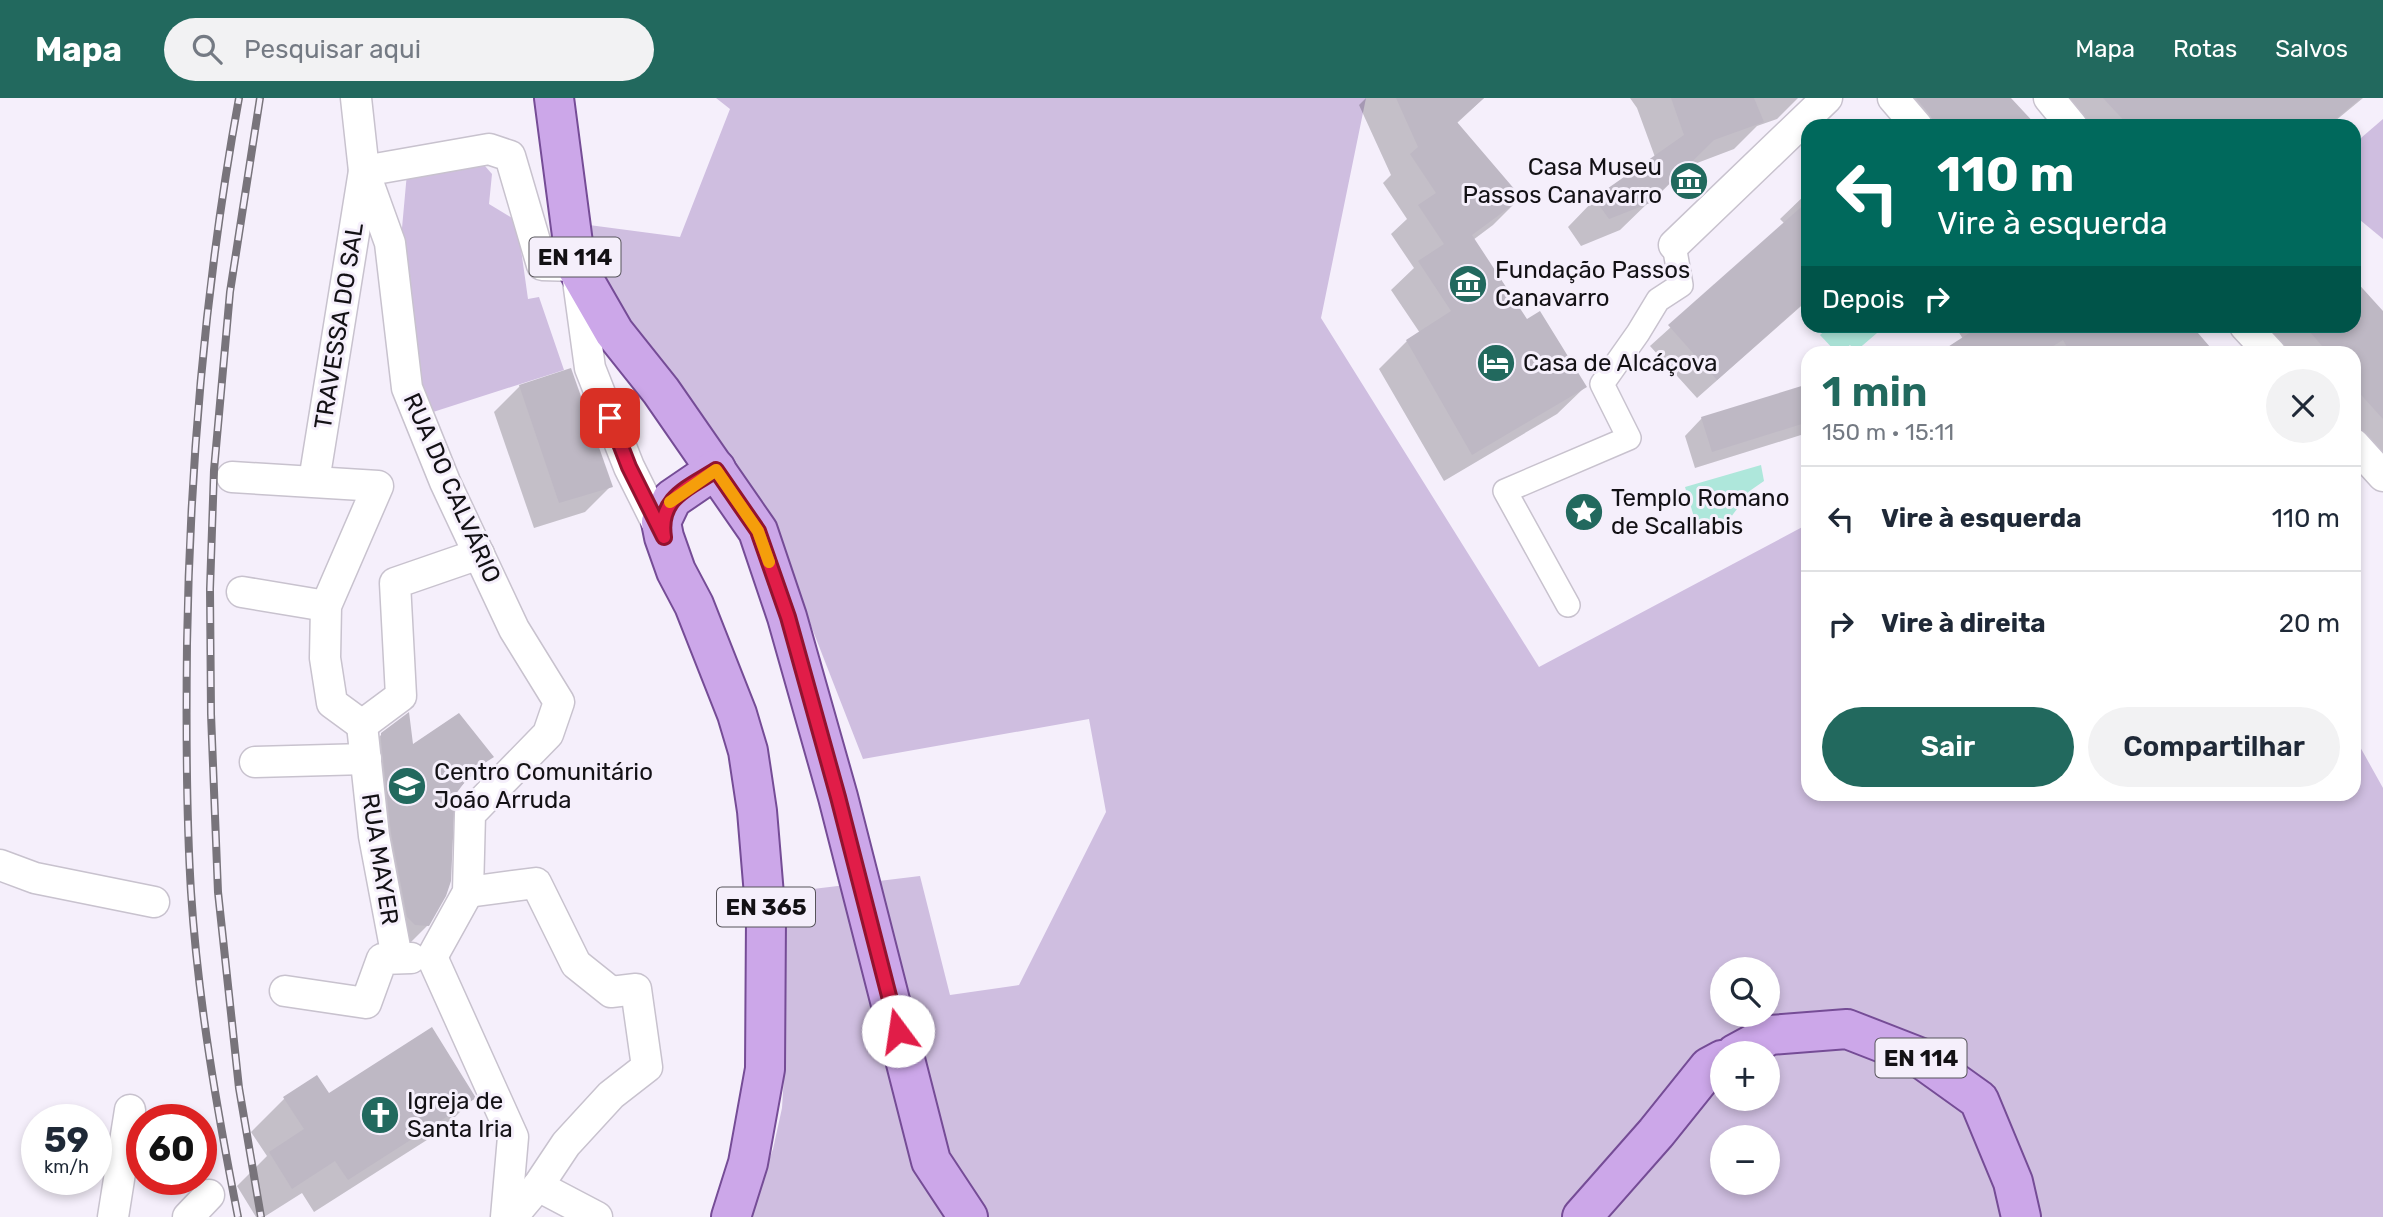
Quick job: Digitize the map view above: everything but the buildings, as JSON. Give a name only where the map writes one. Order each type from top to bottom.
[{"type":"main road","name":"EN 114","points":[[554,98],[576,266],[614,332],[662,391],[758,531],[763,543],[788,617],[838,797],[931,1161],[968,1217]]},
{"type":"main road","name":"EN 365","points":[[716,470],[672,499],[661,522],[676,571],[694,605],[737,714],[748,751],[757,811],[766,919],[765,1069],[748,1163],[730,1217]]},
{"type":"main road","name":"EN 114","points":[[1759,1041],[1770,1035],[1847,1029],[1919,1057],[1979,1100],[2013,1182],[2021,1217]]},
{"type":"main road","points":[[1582,1217],[1710,1066]]},
{"type":"street","name":"RUA DO CALVÁRIO","points":[[356,98],[364,171],[390,243],[407,388],[445,482],[514,628],[559,702],[548,734],[470,814],[468,892]]},
{"type":"street","points":[[1806,119],[1828,98]]},
{"type":"street","points":[[1893,98],[1911,119]]},
{"type":"street","points":[[2049,98],[2066,119]]},
{"type":"street","points":[[1567,605],[1505,491],[1629,438],[1602,384],[1658,300],[1681,285],[1674,245],[1801,124]]},
{"type":"street","points":[[364,171],[489,149],[510,156],[542,265],[576,266],[590,368],[629,467],[664,537]]},
{"type":"street","name":"TRAVESSA DO SAL","points":[[314,481],[364,171]]},
{"type":"street","points":[[2252,333],[2264,346]]},
{"type":"street","points":[[2361,452],[2383,476]]},
{"type":"street","points":[[232,477],[378,486],[326,606],[325,658],[332,703],[362,725],[401,696],[395,583],[479,554]]},
{"type":"street","points":[[242,592],[326,606]]},
{"type":"street","name":"RUA MAYER","points":[[362,725],[374,836],[397,958]]},
{"type":"street","points":[[255,762],[366,760]]},
{"type":"street","points":[[0,865],[35,878],[154,902]]},
{"type":"street","points":[[432,957],[468,892],[536,883],[576,964],[611,992],[636,989],[646,1067],[611,1094],[566,1143],[538,1186],[509,1217]]},
{"type":"street","points":[[285,991],[366,1003],[382,959],[432,957]]},
{"type":"street","points":[[432,957],[513,1137],[509,1217]]},
{"type":"street","points":[[113,1217],[126,1135]]},
{"type":"street","points":[[538,1186],[597,1217]]},
{"type":"street","points":[[188,1217],[209,1195]]},
{"type":"shaded area","points":[[716,98],[1366,98],[1321,318],[1539,667],[1801,528],[1801,801],[2361,801],[2361,749],[2383,788],[2383,1217],[748,1217],[773,1149],[782,1108],[785,1060],[780,893],[920,876],[950,995],[1019,985],[1106,812],[1089,719],[863,759],[808,618],[701,424],[605,295],[589,225],[680,237],[730,109]]},
{"type":"shaded area","points":[[2383,119],[2383,239],[2361,221],[2361,138]]},
{"type":"shaded area","points":[[485,166],[492,174],[489,204],[517,221],[528,299],[539,297],[564,370],[430,413],[419,392],[399,261],[407,173]]},
{"type":"shaded area","points":[[1877,333],[1862,346],[1830,346],[1820,335]]},
{"type":"shaded area","points":[[1761,465],[1764,481],[1751,490],[1731,517],[1697,527],[1685,487]]},
{"type":"railway","points":[[238,1217],[209,1055],[194,933],[188,830],[187,644],[192,507],[202,370],[217,234],[239,98]]},
{"type":"railway","points":[[260,98],[230,292],[214,470],[210,589],[211,714],[218,892],[239,1088],[261,1217]]},
{"type":"slow traffic","points":[[670,502],[716,470],[758,531],[769,562]]},
{"type":"place","name":"Casa Museu Passos Canavarro","points":[[1689,181]]},
{"type":"place","name":"Fundação Passos Canavarro","points":[[1468,284]]},
{"type":"place","name":"Casa de Alcáçova","points":[[1496,363]]},
{"type":"place","name":"Templo Romano de Scallabis","points":[[1584,512]]},
{"type":"place","name":"Centro Comunitário João Arruda","points":[[407,786]]},
{"type":"place","name":"Igreja de Santa Iria","points":[[380,1115]]},
{"type":"route","points":[[610,418],[629,467],[664,537],[661,522],[672,499],[716,470],[758,531],[788,617],[838,797],[898,1031]]}]
